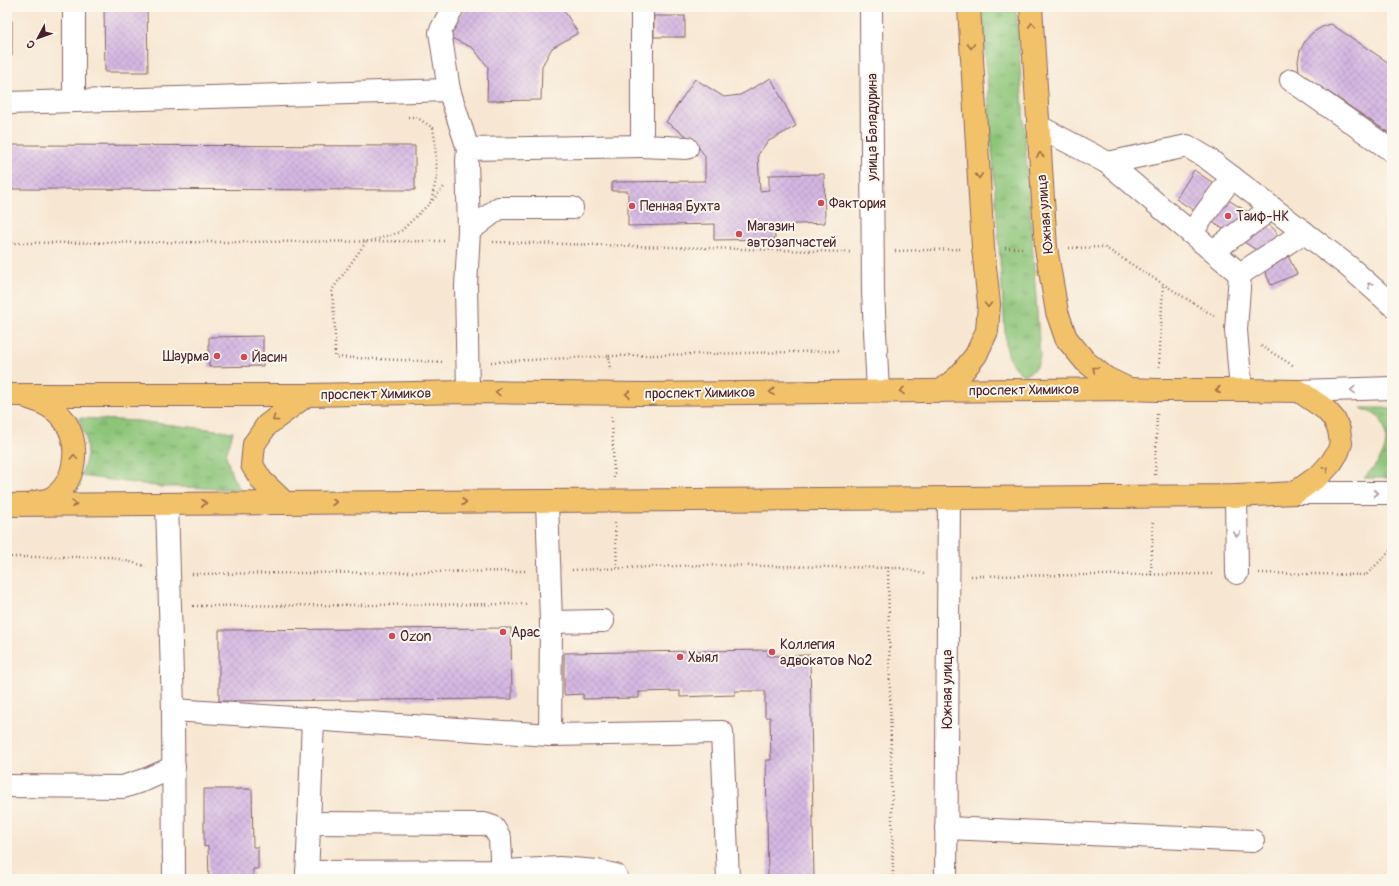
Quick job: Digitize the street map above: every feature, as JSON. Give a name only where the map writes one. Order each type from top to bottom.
[{"type":"main road","points":[[941,390],[960,375],[976,355],[986,331],[989,304],[983,248],[969,7]]},
{"type":"main road","name":"Южная улица","points":[[1031,7],[1046,248],[1057,312],[1066,338],[1085,361],[1106,378],[1128,389]]},
{"type":"main road","name":"проспект Химиков","points":[[12,394],[307,395],[468,392],[643,394],[1128,389],[1299,391]]},
{"type":"main road","points":[[14,504],[949,499],[1236,496],[1295,492],[1321,474],[1331,463],[1338,452],[1341,443],[1339,430],[1334,419],[1325,409],[1299,391]]},
{"type":"main road","points":[[12,394],[39,401],[58,412],[70,430],[74,441],[75,452],[71,473],[66,483],[51,498],[44,501],[14,504]]},
{"type":"main road","points":[[285,503],[262,481],[252,465],[254,444],[267,425],[307,395]]},
{"type":"street","points":[[74,7],[74,100]]},
{"type":"street","points":[[453,7],[440,32],[449,90],[467,155],[468,236],[466,286],[468,392]]},
{"type":"street","points":[[642,7],[642,146]]},
{"type":"street","name":"улица Баладурина","points":[[871,7],[873,292],[878,391]]},
{"type":"street","points":[[1291,80],[1392,151]]},
{"type":"street","points":[[7,103],[449,90]]},
{"type":"street","points":[[1038,126],[1108,163],[1240,274]]},
{"type":"street","points":[[467,155],[642,146],[687,148]]},
{"type":"street","points":[[1108,163],[1187,146],[1207,158],[1348,266],[1392,305]]},
{"type":"street","points":[[1191,233],[1232,177]]},
{"type":"street","points":[[468,236],[499,208],[572,208]]},
{"type":"street","points":[[1213,252],[1272,208]]},
{"type":"street","points":[[1240,274],[1304,232]]},
{"type":"street","points":[[1240,274],[1236,330],[1241,390]]},
{"type":"street","name":"проспект Химиков","points":[[1299,391],[1392,388]]},
{"type":"street","points":[[1295,492],[1392,493]]},
{"type":"street","points":[[1236,496],[1237,573]]},
{"type":"street","name":"Южная улица","points":[[946,879],[949,499]]},
{"type":"street","points":[[547,501],[551,613],[550,735]]},
{"type":"street","points":[[167,504],[173,710],[174,879]]},
{"type":"street","points":[[551,613],[603,621]]},
{"type":"street","points":[[173,710],[550,735],[722,732],[728,879]]},
{"type":"street","points":[[313,719],[307,875],[502,875],[560,868],[597,871],[615,875],[617,879]]},
{"type":"street","points":[[7,786],[123,787],[147,779],[174,767]]},
{"type":"street","points":[[309,823],[484,824],[494,827],[500,838],[502,875]]},
{"type":"street","points":[[946,824],[1253,837]]},
{"type":"path","points":[[402,116],[416,117],[433,128],[437,177],[431,202]]},
{"type":"path","points":[[366,242],[400,232],[431,202],[467,155]]},
{"type":"path","points":[[7,243],[433,241],[468,236],[873,252],[983,248],[1104,247],[1296,368]]},
{"type":"path","points":[[1151,575],[1163,284]]},
{"type":"path","points":[[609,356],[839,351]]},
{"type":"path","points":[[7,557],[111,557],[169,572],[192,574],[549,571],[702,565],[900,568],[930,576],[1237,573],[1366,575],[1392,549]]},
{"type":"path","points":[[888,568],[893,879]]},
{"type":"path","points":[[191,606],[551,613]]},
{"type":"green space","points":[[982,7],[1016,7],[1040,356],[1035,368],[1031,372],[1024,375],[1014,366],[1006,346]]},
{"type":"green space","points":[[1361,408],[1392,408],[1392,478],[1364,478],[1381,457],[1386,444],[1386,438],[1385,428],[1379,417]]},
{"type":"green space","points":[[79,418],[138,421],[233,432],[226,455],[232,476],[241,490],[162,487],[81,476],[87,455],[86,439]]},
{"type":"building","points":[[104,7],[147,7],[148,72],[105,72]]},
{"type":"building","points":[[464,7],[562,7],[578,33],[552,48],[542,66],[541,100],[487,101],[488,67],[473,48],[449,37]]},
{"type":"building","points":[[654,16],[685,16],[685,37],[654,37]]},
{"type":"building","points":[[7,21],[12,21],[12,55],[7,55]]},
{"type":"building","points":[[1331,24],[1392,65],[1392,135],[1299,72],[1298,61],[1300,51],[1305,41],[1312,33]]},
{"type":"building","points":[[771,78],[796,126],[767,142],[758,155],[760,191],[769,190],[769,175],[824,174],[825,223],[774,225],[775,239],[714,240],[714,224],[628,226],[628,191],[612,191],[612,182],[705,181],[705,156],[694,141],[666,122],[695,79],[724,97],[740,95]]},
{"type":"building","points":[[7,145],[415,146],[415,190],[7,189]]},
{"type":"building","points":[[1194,170],[1213,183],[1210,189],[1268,224],[1275,230],[1297,274],[1271,285],[1255,249],[1176,199]]},
{"type":"building","points":[[263,336],[263,366],[209,367],[209,337]]},
{"type":"building","points":[[511,628],[512,699],[219,701],[219,630]]},
{"type":"building","points":[[768,650],[768,656],[810,655],[814,879],[773,879],[773,877],[768,877],[766,760],[771,760],[770,717],[765,717],[765,691],[735,691],[735,695],[680,697],[680,691],[639,692],[639,698],[583,699],[583,694],[564,695],[564,653]]},
{"type":"building","points":[[204,789],[252,789],[253,847],[258,847],[258,869],[253,869],[253,879],[209,879],[208,846],[204,847]]},
{"type":"place","name":"Фактория","points":[[821,203]]},
{"type":"place","name":"Пенная Бухта","points":[[632,206]]},
{"type":"place","name":"Таиф-НК","points":[[1228,216]]},
{"type":"place","name":"Магазин автозапчастей","points":[[739,234]]},
{"type":"place","name":"Шаурма","points":[[217,356]]},
{"type":"place","name":"Йасин","points":[[244,357]]},
{"type":"place","name":"Арас","points":[[503,632]]},
{"type":"place","name":"Ozon","points":[[392,636]]},
{"type":"place","name":"Коллегия адвокатов №2","points":[[772,652]]},
{"type":"place","name":"Хыял","points":[[680,657]]}]
